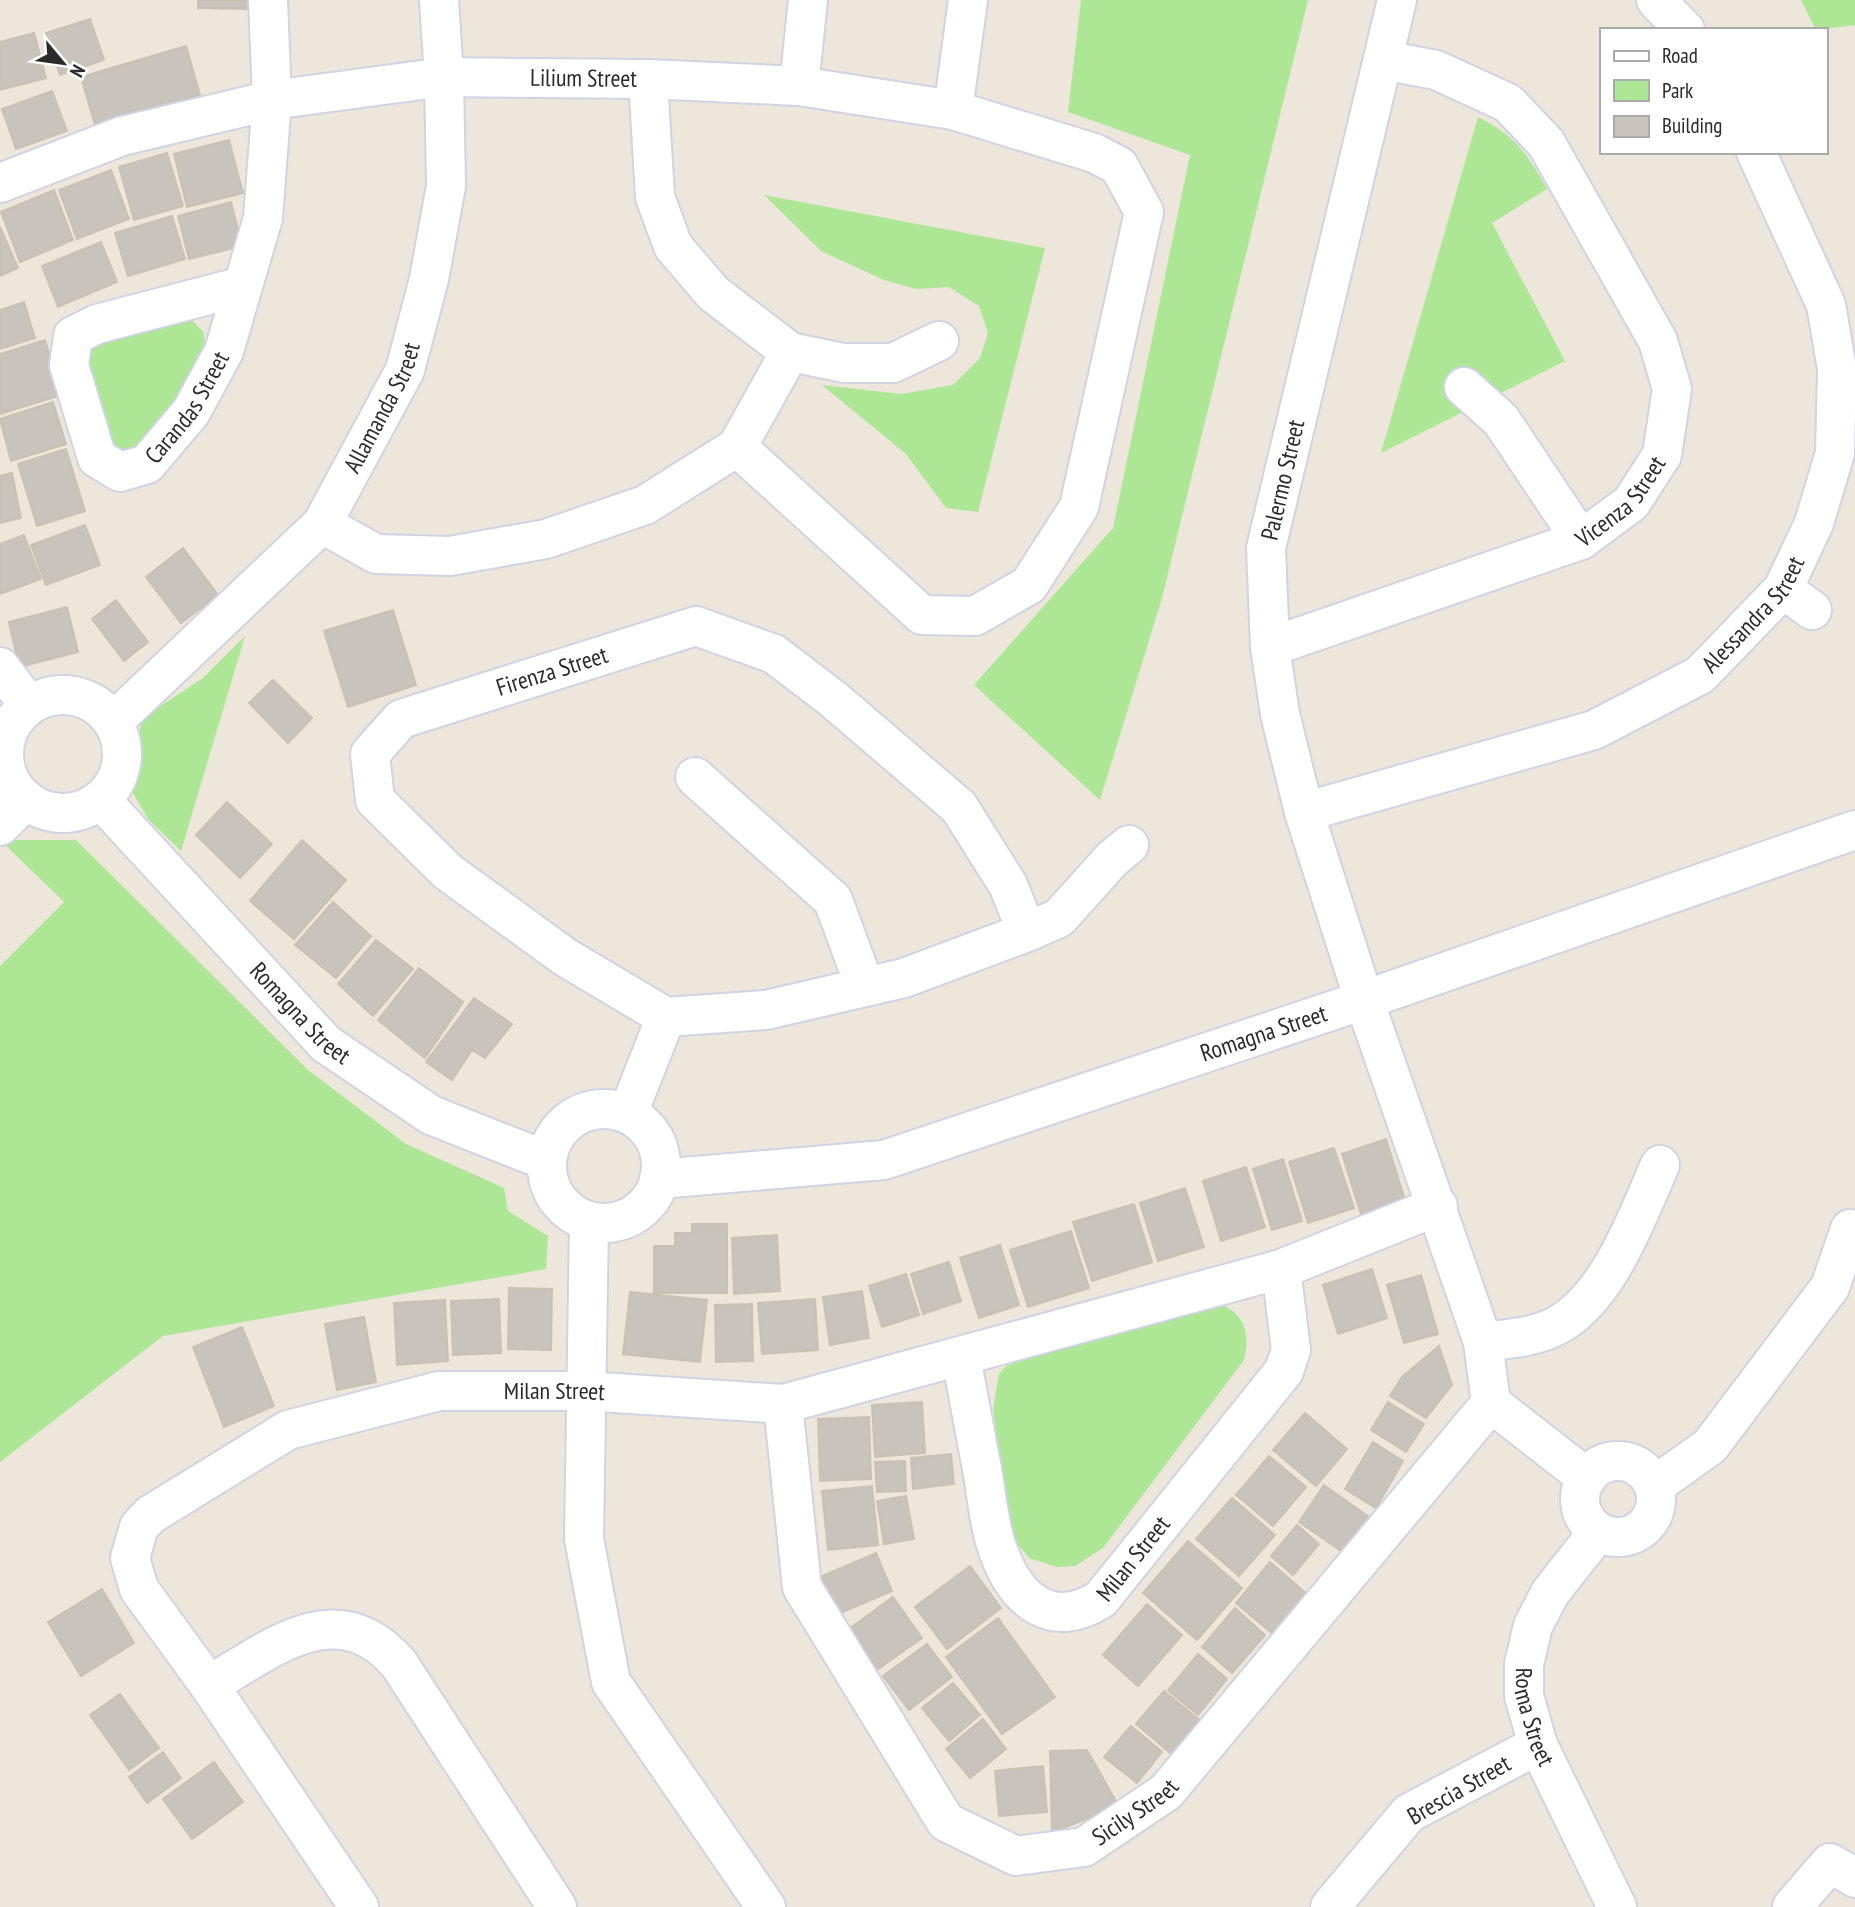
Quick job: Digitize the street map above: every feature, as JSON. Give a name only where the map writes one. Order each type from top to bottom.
[{"type":"street","name":"Carandas Street","points":[[243,286],[97,324],[73,336],[69,365],[97,458],[120,472],[147,464],[191,412],[224,351],[263,218],[272,100],[268,0]]},
{"type":"street","name":"Allamanda Street","points":[[114,722],[322,524],[405,370],[429,279],[446,186],[444,77],[439,0]]},
{"type":"street","points":[[799,86],[808,0]]},
{"type":"street","points":[[953,110],[968,0]]},
{"type":"street","name":"Palermo Street","points":[[1397,0],[1266,548],[1270,647],[1280,713],[1304,812],[1364,1000],[1438,1206],[1483,1342],[1491,1403]]},
{"type":"street","points":[[1657,0],[1683,28]]},
{"type":"street","name":"Vicenza Street","points":[[1270,647],[1581,540],[1631,503],[1662,455],[1672,389],[1658,341],[1546,143],[1508,103],[1436,70],[1383,60]]},
{"type":"street","name":"Lilium Street","points":[[0,183],[122,136],[272,100],[444,77],[648,79],[799,86],[953,110],[1094,153],[1119,166],[1144,212],[1079,508],[1029,585],[975,615],[922,615],[737,447]]},
{"type":"street","points":[[648,79],[655,197],[673,246],[713,293],[790,352],[844,363],[892,363],[939,341]]},
{"type":"street","name":"Alessandra Street","points":[[1304,812],[1594,730],[1700,675],[1798,600],[1814,523],[1835,453],[1838,369],[1826,304],[1757,154]]},
{"type":"street","points":[[322,524],[376,554],[450,556],[546,540],[645,505],[737,447],[790,352]]},
{"type":"street","points":[[1464,387],[1501,420],[1581,540]]},
{"type":"street","name":"Firenza Street","points":[[666,1017],[565,957],[448,872],[375,800],[370,754],[401,719],[696,626],[774,654],[834,699],[959,807],[1008,885],[1027,932]]},
{"type":"street","points":[[0,667],[29,705]]},
{"type":"street","points":[[51,695],[75,695],[97,704],[114,722],[123,749],[118,777],[101,800],[83,810],[63,813],[44,810],[13,813],[10,778],[4,752],[7,734],[29,705],[51,695]]},
{"type":"street","points":[[695,777],[833,900],[865,987]]},
{"type":"street","name":"Romagna Street","points":[[101,800],[326,1044],[431,1115],[547,1161]]},
{"type":"street","name":"Romagna Street","points":[[659,1180],[884,1160],[1364,1000],[1855,830]]},
{"type":"street","points":[[628,1114],[666,1017],[766,1010],[904,978],[1059,918],[1112,859],[1129,845]]},
{"type":"street","points":[[610,1108],[628,1114],[652,1133],[658,1148],[659,1180],[652,1196],[640,1210],[625,1219],[589,1221],[575,1215],[553,1192],[547,1161],[552,1143],[562,1128],[575,1117],[593,1110],[610,1108]]},
{"type":"street","points":[[1483,1342],[1522,1338],[1553,1328],[1583,1304],[1609,1272],[1660,1165]]},
{"type":"street","name":"Milan Street","points":[[359,1907],[209,1685],[139,1589],[132,1574],[131,1550],[139,1527],[167,1502],[288,1430],[439,1391],[585,1391],[783,1404],[1281,1269],[1438,1206]]},
{"type":"street","points":[[589,1221],[584,1539],[611,1682],[766,1907]]},
{"type":"street","points":[[1654,1486],[1710,1446],[1830,1287],[1850,1229]]},
{"type":"street","name":"Milan Street","points":[[961,1357],[999,1554],[1021,1591],[1039,1607],[1060,1615],[1083,1611],[1101,1599],[1284,1371],[1291,1350],[1281,1269]]},
{"type":"street","points":[[1491,1403],[1587,1478]]},
{"type":"street","name":"Sicily Street","points":[[783,1404],[802,1587],[946,1822],[1016,1856],[1084,1847],[1166,1792],[1491,1403]]},
{"type":"street","points":[[1617,1461],[1639,1468],[1654,1486],[1655,1509],[1642,1529],[1620,1538],[1598,1532],[1582,1513],[1582,1488],[1587,1478],[1605,1463],[1617,1461]]},
{"type":"street","name":"Roma Street","points":[[1598,1532],[1550,1593],[1533,1626],[1524,1664],[1524,1696],[1538,1745],[1617,1907]]},
{"type":"street","points":[[209,1685],[292,1637],[317,1629],[336,1627],[372,1638],[399,1664],[557,1907]]},
{"type":"street","name":"Brescia Street","points":[[1330,1907],[1409,1813],[1538,1745]]},
{"type":"street","points":[[1792,1907],[1842,1871]]},
{"type":"green space","points":[[1081,0],[1308,0],[1162,598],[1100,800],[974,685],[1113,528],[1190,155],[1068,112]]},
{"type":"green space","points":[[1801,0],[1855,0],[1855,25],[1815,28]]},
{"type":"green space","points":[[1478,117],[1502,131],[1519,147],[1547,189],[1492,223],[1565,361],[1381,453]]},
{"type":"green space","points":[[764,195],[1045,248],[978,512],[946,508],[906,454],[822,385],[901,394],[953,385],[980,358],[988,333],[979,306],[949,287],[916,289],[884,280],[821,251]]},
{"type":"green space","points":[[190,318],[204,333],[205,356],[199,380],[136,451],[103,456],[84,356],[96,343]]},
{"type":"green space","points":[[245,636],[181,851],[148,819],[130,788],[142,718],[203,678]]},
{"type":"green space","points":[[0,840],[76,840],[308,1070],[406,1144],[504,1188],[508,1211],[548,1236],[546,1269],[163,1336],[0,1462],[0,966],[64,902]]},
{"type":"green space","points":[[1208,1299],[1228,1308],[1241,1320],[1246,1338],[1244,1360],[1103,1548],[1075,1566],[1057,1567],[1029,1558],[1012,1537],[993,1409],[999,1374],[1006,1366]]},
{"type":"building","points":[[198,0],[247,0],[247,9],[198,8]]},
{"type":"building","points":[[90,19],[104,60],[60,75],[46,33]]},
{"type":"building","points":[[34,33],[46,78],[0,90],[0,42]]},
{"type":"building","points":[[186,46],[200,95],[95,125],[81,77]]},
{"type":"building","points":[[52,91],[67,131],[16,149],[2,109]]},
{"type":"building","points":[[229,140],[243,193],[187,207],[174,154]]},
{"type":"building","points":[[167,153],[183,206],[134,220],[119,167]]},
{"type":"building","points":[[111,170],[129,219],[77,239],[59,190]]},
{"type":"building","points":[[54,190],[73,240],[20,262],[1,212]]},
{"type":"building","points":[[231,202],[242,246],[189,259],[178,216]]},
{"type":"building","points":[[172,216],[185,259],[128,276],[115,233]]},
{"type":"building","points":[[0,227],[18,268],[0,276]]},
{"type":"building","points":[[101,242],[117,282],[58,307],[42,266]]},
{"type":"building","points":[[24,302],[35,338],[0,349],[0,310]]},
{"type":"building","points":[[45,340],[61,395],[0,414],[0,354]]},
{"type":"building","points":[[53,402],[66,444],[11,461],[0,419]]},
{"type":"building","points":[[66,449],[85,511],[37,526],[18,464]]},
{"type":"building","points":[[12,473],[21,518],[0,523],[0,476]]},
{"type":"building","points":[[85,525],[100,565],[46,585],[31,545]]},
{"type":"building","points":[[24,535],[41,579],[0,594],[0,544]]},
{"type":"building","points":[[183,548],[218,595],[181,623],[146,577]]},
{"type":"building","points":[[116,600],[148,642],[124,661],[92,619]]},
{"type":"building","points":[[67,607],[78,652],[19,667],[9,622]]},
{"type":"building","points":[[393,610],[416,685],[348,707],[324,631]]},
{"type":"building","points":[[273,680],[312,718],[288,743],[249,703]]},
{"type":"building","points":[[227,802],[272,844],[240,878],[196,835]]},
{"type":"building","points":[[302,840],[346,880],[294,939],[250,901]]},
{"type":"building","points":[[333,902],[371,936],[336,978],[295,945]]},
{"type":"building","points":[[376,940],[413,969],[373,1016],[338,984]]},
{"type":"building","points":[[419,968],[463,1002],[425,1058],[378,1020]]},
{"type":"building","points":[[474,998],[512,1024],[485,1058],[472,1050],[452,1080],[426,1062]]},
{"type":"building","points":[[1386,1139],[1405,1200],[1361,1214],[1342,1154]]},
{"type":"building","points":[[1334,1148],[1354,1208],[1308,1223],[1289,1162]]},
{"type":"building","points":[[1283,1159],[1302,1221],[1272,1230],[1253,1169]]},
{"type":"building","points":[[1246,1167],[1265,1227],[1221,1241],[1203,1181]]},
{"type":"building","points":[[1185,1188],[1204,1247],[1158,1261],[1140,1203]]},
{"type":"building","points":[[1134,1204],[1152,1262],[1092,1281],[1073,1222]]},
{"type":"building","points":[[692,1224],[727,1224],[727,1293],[654,1293],[654,1246],[675,1246],[675,1233],[692,1233]]},
{"type":"building","points":[[1071,1231],[1089,1288],[1028,1307],[1010,1250]]},
{"type":"building","points":[[777,1235],[780,1291],[734,1294],[732,1238]]},
{"type":"building","points":[[1000,1245],[1019,1305],[979,1318],[960,1258]]},
{"type":"building","points":[[949,1262],[961,1301],[923,1314],[911,1274]]},
{"type":"building","points":[[1372,1269],[1387,1318],[1338,1334],[1323,1285]]},
{"type":"building","points":[[906,1274],[919,1315],[882,1327],[869,1286]]},
{"type":"building","points":[[1421,1275],[1438,1334],[1404,1343],[1387,1285]]},
{"type":"building","points":[[509,1288],[552,1289],[551,1350],[508,1349]]},
{"type":"building","points":[[862,1291],[869,1338],[830,1345],[823,1297]]},
{"type":"building","points":[[630,1292],[707,1300],[700,1362],[623,1354]]},
{"type":"building","points":[[499,1299],[501,1353],[453,1355],[451,1301]]},
{"type":"building","points":[[815,1299],[818,1350],[762,1354],[758,1303]]},
{"type":"building","points":[[445,1300],[448,1361],[397,1365],[394,1303]]},
{"type":"building","points":[[752,1304],[753,1361],[716,1362],[715,1305]]},
{"type":"building","points":[[364,1317],[376,1382],[337,1390],[325,1324]]},
{"type":"building","points":[[242,1327],[274,1406],[224,1427],[193,1347]]},
{"type":"building","points":[[1439,1346],[1452,1385],[1426,1418],[1390,1396],[1402,1377]]},
{"type":"building","points":[[922,1402],[925,1453],[875,1457],[872,1405]]},
{"type":"building","points":[[1388,1402],[1424,1424],[1406,1452],[1371,1430]]},
{"type":"building","points":[[1305,1413],[1347,1449],[1316,1486],[1273,1450]]},
{"type":"building","points":[[869,1417],[871,1479],[820,1481],[818,1419]]},
{"type":"building","points":[[1373,1442],[1403,1461],[1376,1508],[1345,1489]]},
{"type":"building","points":[[951,1454],[954,1484],[913,1489],[911,1458]]},
{"type":"building","points":[[1269,1456],[1306,1487],[1273,1526],[1236,1495]]},
{"type":"building","points":[[905,1461],[906,1491],[877,1492],[875,1462]]},
{"type":"building","points":[[1324,1485],[1369,1517],[1344,1553],[1299,1522]]},
{"type":"building","points":[[872,1486],[878,1545],[828,1550],[822,1491]]},
{"type":"building","points":[[906,1496],[914,1539],[884,1544],[877,1501]]},
{"type":"building","points":[[1232,1498],[1275,1535],[1239,1576],[1196,1539]]},
{"type":"building","points":[[1297,1525],[1319,1544],[1293,1575],[1271,1556]]},
{"type":"building","points":[[1188,1541],[1242,1588],[1197,1640],[1143,1593]]},
{"type":"building","points":[[876,1553],[892,1591],[836,1615],[820,1577]]},
{"type":"building","points":[[1270,1562],[1307,1594],[1273,1634],[1236,1603]]},
{"type":"building","points":[[970,1566],[1001,1608],[947,1649],[915,1607]]},
{"type":"building","points":[[102,1589],[134,1643],[81,1676],[48,1622]]},
{"type":"building","points":[[893,1597],[922,1638],[878,1669],[849,1629]]},
{"type":"building","points":[[1147,1604],[1182,1635],[1138,1686],[1103,1655]]},
{"type":"building","points":[[1235,1608],[1265,1635],[1232,1673],[1202,1647]]},
{"type":"building","points":[[998,1618],[1055,1697],[1002,1734],[946,1657]]},
{"type":"building","points":[[927,1644],[952,1677],[909,1710],[883,1676]]},
{"type":"building","points":[[1198,1654],[1227,1679],[1198,1715],[1168,1690]]},
{"type":"building","points":[[953,1683],[980,1715],[949,1741],[922,1708]]},
{"type":"building","points":[[1164,1691],[1203,1723],[1175,1757],[1136,1724]]},
{"type":"building","points":[[120,1694],[159,1748],[129,1770],[90,1715]]},
{"type":"building","points":[[983,1719],[1006,1749],[970,1778],[946,1749]]},
{"type":"building","points":[[1131,1726],[1162,1752],[1137,1783],[1104,1757]]},
{"type":"building","points":[[1087,1750],[1119,1807],[1052,1832],[1050,1751]]},
{"type":"building","points":[[163,1752],[181,1778],[147,1803],[129,1777]]},
{"type":"building","points":[[214,1762],[243,1802],[192,1839],[163,1799]]},
{"type":"building","points":[[1043,1766],[1047,1812],[999,1816],[995,1771]]}]
